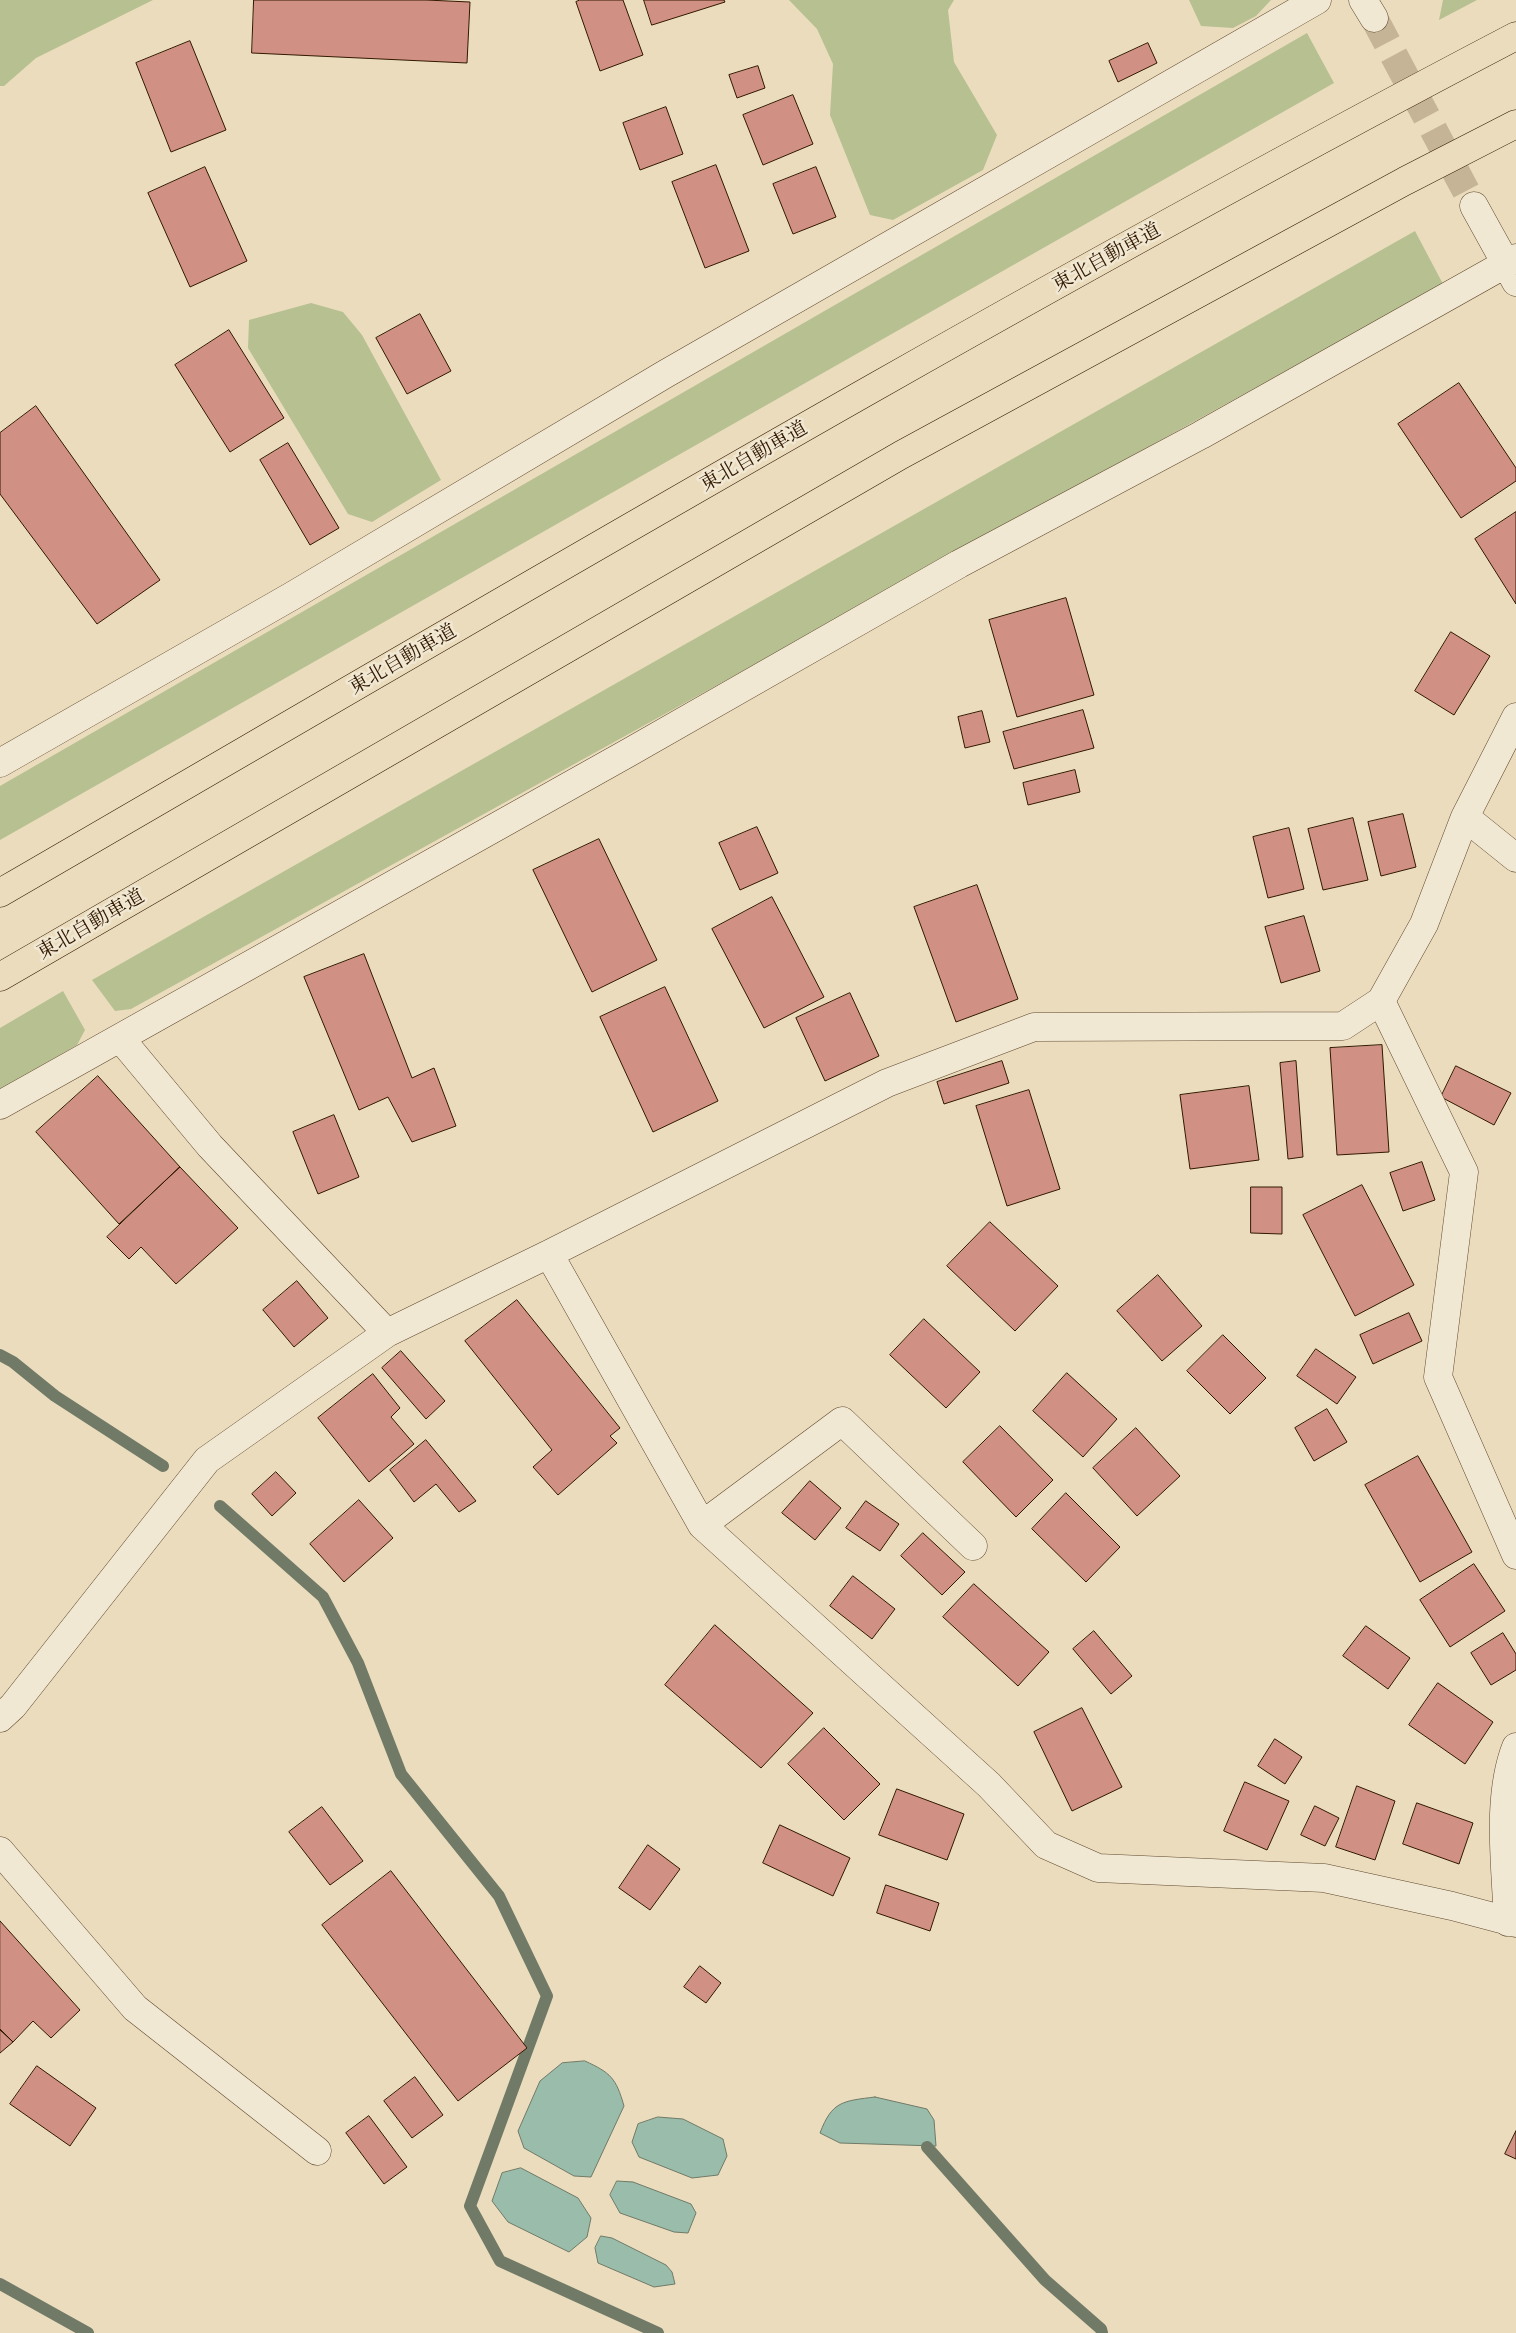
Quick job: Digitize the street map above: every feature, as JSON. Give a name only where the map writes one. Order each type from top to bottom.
[{"type":"highway","name":"東北自動車道","points":[[0,892],[873,388],[1358,118],[1516,36]]},
{"type":"highway","name":"東北自動車道","points":[[0,977],[901,455],[1396,186],[1516,124]]},
{"type":"street","points":[[0,763],[292,596],[667,373],[1317,0]]},
{"type":"street","points":[[0,1105],[628,753],[959,564],[1512,268],[1474,206]]},
{"type":"street","points":[[0,1718],[13,1706],[208,1460],[387,1333],[549,1254],[888,1083],[1034,1027],[1343,1026],[1381,1001],[1424,924],[1465,817],[1516,717]]},
{"type":"street","points":[[1465,817],[1516,858]]},
{"type":"street","points":[[1381,1001],[1464,1172],[1438,1377],[1516,1555]]},
{"type":"street","points":[[120,1038],[210,1146],[387,1333]]},
{"type":"street","points":[[549,1254],[702,1525],[989,1785],[1046,1845],[1098,1868],[1324,1878],[1452,1906],[1512,1922],[1505,1818],[1510,1764],[1516,1747]]},
{"type":"street","points":[[702,1525],[842,1421],[973,1546]]},
{"type":"street","points":[[0,1852],[135,2008],[317,2151]]},
{"type":"shaded area","points":[[0,0],[153,0],[36,58],[4,86],[0,86]]},
{"type":"shaded area","points":[[789,0],[954,0],[948,10],[954,62],[997,135],[983,170],[893,220],[870,215],[830,115],[833,64],[817,29]]},
{"type":"shaded area","points":[[1189,0],[1271,0],[1256,16],[1233,28],[1201,26]]},
{"type":"shaded area","points":[[1443,0],[1477,0],[1439,20]]},
{"type":"shaded area","points":[[1307,33],[1334,83],[0,840],[0,786]]},
{"type":"shaded area","points":[[1415,231],[1443,284],[131,1009],[115,1011],[92,980]]},
{"type":"shaded area","points":[[311,303],[343,312],[362,335],[441,480],[372,522],[348,514],[248,348],[249,320]]},
{"type":"shaded area","points":[[63,991],[85,1030],[77,1045],[0,1090],[0,1028]]},
{"type":"shaded area","points":[[585,2061],[607,2073],[615,2083],[624,2106],[591,2177],[574,2176],[524,2148],[518,2131],[540,2081],[562,2063]]},
{"type":"shaded area","points":[[875,2097],[927,2109],[934,2120],[936,2146],[840,2143],[820,2133],[829,2114],[840,2104]]},
{"type":"shaded area","points":[[658,2117],[683,2119],[723,2139],[727,2156],[718,2175],[692,2178],[639,2157],[632,2142],[638,2124]]},
{"type":"shaded area","points":[[521,2168],[578,2198],[591,2218],[587,2237],[569,2252],[508,2222],[492,2201],[502,2173]]},
{"type":"shaded area","points":[[617,2181],[633,2182],[691,2204],[696,2213],[688,2233],[674,2232],[620,2213],[610,2195]]},
{"type":"shaded area","points":[[601,2236],[612,2238],[666,2265],[672,2272],[675,2284],[654,2287],[598,2263],[595,2248]]},
{"type":"building","points":[[254,0],[426,0],[470,2],[467,63],[252,53]]},
{"type":"building","points":[[580,0],[623,0],[643,55],[600,71],[576,2]]},
{"type":"building","points":[[644,0],[724,0],[725,2],[652,25]]},
{"type":"building","points":[[190,41],[226,130],[171,152],[136,63]]},
{"type":"building","points":[[1148,43],[1157,63],[1118,82],[1109,61]]},
{"type":"building","points":[[758,66],[765,88],[737,98],[729,75]]},
{"type":"building","points":[[793,95],[813,144],[763,165],[743,115]]},
{"type":"building","points":[[666,107],[683,154],[640,170],[623,123]]},
{"type":"building","points":[[716,165],[749,251],[705,268],[672,182]]},
{"type":"building","points":[[205,167],[247,261],[190,287],[148,193]]},
{"type":"building","points":[[816,167],[836,217],[793,234],[773,184]]},
{"type":"building","points":[[420,314],[451,371],[407,394],[376,338]]},
{"type":"building","points":[[229,330],[284,418],[230,452],[175,365]]},
{"type":"building","points":[[1459,383],[1516,468],[1516,481],[1461,518],[1398,424]]},
{"type":"building","points":[[36,406],[160,580],[97,624],[0,494],[0,433]]},
{"type":"building","points":[[288,443],[339,528],[310,545],[260,460]]},
{"type":"building","points":[[1516,512],[1516,604],[1475,539]]},
{"type":"building","points":[[1066,598],[1094,695],[1017,717],[989,620]]},
{"type":"building","points":[[1451,632],[1490,656],[1454,715],[1415,691]]},
{"type":"building","points":[[1083,710],[1094,748],[1014,769],[1003,732]]},
{"type":"building","points":[[982,711],[990,742],[965,748],[958,717]]},
{"type":"building","points":[[1075,770],[1080,792],[1028,805],[1023,783]]},
{"type":"building","points":[[1403,814],[1416,867],[1381,876],[1368,822]]},
{"type":"building","points":[[1353,818],[1368,880],[1323,890],[1308,829]]},
{"type":"building","points":[[757,827],[778,873],[740,890],[719,843]]},
{"type":"building","points":[[1289,828],[1304,889],[1268,898],[1253,837]]},
{"type":"building","points":[[599,839],[657,960],[592,992],[533,870]]},
{"type":"building","points":[[977,885],[1018,999],[956,1022],[914,907]]},
{"type":"building","points":[[772,897],[824,997],[764,1028],[712,929]]},
{"type":"building","points":[[1304,916],[1320,971],[1281,983],[1265,927]]},
{"type":"building","points":[[364,954],[412,1078],[434,1068],[456,1126],[412,1142],[388,1097],[359,1110],[304,977]]},
{"type":"building","points":[[665,987],[718,1101],[653,1132],[600,1017]]},
{"type":"building","points":[[850,993],[879,1056],[825,1081],[796,1018]]},
{"type":"building","points":[[1382,1045],[1389,1152],[1337,1155],[1330,1048]]},
{"type":"building","points":[[1002,1061],[1009,1083],[944,1104],[937,1082]]},
{"type":"building","points":[[1296,1061],[1303,1157],[1288,1159],[1280,1063]]},
{"type":"building","points":[[1456,1066],[1511,1093],[1494,1125],[1441,1097]]},
{"type":"building","points":[[98,1076],[180,1167],[119,1224],[36,1132]]},
{"type":"building","points":[[1249,1086],[1259,1160],[1190,1169],[1180,1095]]},
{"type":"building","points":[[1029,1090],[1060,1189],[1007,1206],[976,1106]]},
{"type":"building","points":[[334,1115],[359,1177],[318,1194],[293,1132]]},
{"type":"building","points":[[1422,1162],[1435,1200],[1403,1211],[1390,1173]]},
{"type":"building","points":[[180,1167],[238,1228],[176,1284],[141,1247],[129,1259],[107,1237]]},
{"type":"building","points":[[1362,1185],[1414,1285],[1355,1316],[1303,1215]]},
{"type":"building","points":[[1251,1187],[1282,1187],[1282,1234],[1251,1233]]},
{"type":"building","points":[[990,1222],[1058,1286],[1015,1331],[947,1266]]},
{"type":"building","points":[[1158,1275],[1202,1326],[1162,1361],[1117,1311]]},
{"type":"building","points":[[297,1281],[328,1318],[294,1347],[263,1310]]},
{"type":"building","points":[[517,1300],[620,1428],[610,1436],[617,1443],[558,1495],[533,1467],[552,1450],[465,1341]]},
{"type":"building","points":[[1409,1313],[1422,1341],[1373,1364],[1360,1335]]},
{"type":"building","points":[[924,1319],[980,1372],[946,1408],[890,1355]]},
{"type":"building","points":[[1223,1335],[1266,1378],[1230,1414],[1187,1371]]},
{"type":"building","points":[[1316,1349],[1356,1377],[1337,1404],[1297,1376]]},
{"type":"building","points":[[401,1351],[445,1401],[426,1419],[382,1368]]},
{"type":"building","points":[[1067,1373],[1117,1419],[1083,1457],[1033,1411]]},
{"type":"building","points":[[373,1374],[400,1408],[391,1417],[414,1444],[369,1482],[318,1418]]},
{"type":"building","points":[[1327,1409],[1347,1442],[1314,1461],[1295,1428]]},
{"type":"building","points":[[1000,1426],[1053,1480],[1016,1517],[963,1462]]},
{"type":"building","points":[[1136,1428],[1180,1476],[1137,1516],[1093,1468]]},
{"type":"building","points":[[426,1440],[476,1501],[459,1512],[436,1484],[414,1502],[390,1470]]},
{"type":"building","points":[[1418,1456],[1472,1552],[1420,1582],[1365,1485]]},
{"type":"building","points":[[276,1472],[296,1493],[272,1516],[252,1494]]},
{"type":"building","points":[[810,1481],[841,1508],[815,1540],[782,1513]]},
{"type":"building","points":[[1066,1493],[1120,1547],[1086,1582],[1032,1529]]},
{"type":"building","points":[[359,1500],[393,1538],[344,1582],[310,1544]]},
{"type":"building","points":[[866,1501],[899,1524],[880,1551],[846,1528]]},
{"type":"building","points":[[923,1533],[965,1572],[942,1595],[901,1556]]},
{"type":"building","points":[[1474,1564],[1505,1611],[1450,1647],[1420,1600]]},
{"type":"building","points":[[853,1576],[895,1609],[872,1639],[830,1606]]},
{"type":"building","points":[[974,1584],[1049,1652],[1018,1686],[943,1617]]},
{"type":"building","points":[[715,1625],[813,1713],[761,1768],[665,1685]]},
{"type":"building","points":[[1366,1626],[1410,1658],[1388,1689],[1343,1656]]},
{"type":"building","points":[[1094,1631],[1132,1676],[1111,1694],[1073,1649]]},
{"type":"building","points":[[1503,1633],[1516,1654],[1516,1670],[1491,1685],[1471,1653]]},
{"type":"building","points":[[1438,1683],[1493,1722],[1465,1764],[1409,1725]]},
{"type":"building","points":[[1082,1708],[1122,1787],[1072,1811],[1034,1732]]},
{"type":"building","points":[[824,1728],[880,1784],[844,1820],[788,1764]]},
{"type":"building","points":[[1275,1739],[1302,1757],[1285,1784],[1258,1766]]},
{"type":"building","points":[[1245,1782],[1289,1801],[1267,1850],[1224,1831]]},
{"type":"building","points":[[1357,1786],[1395,1801],[1375,1860],[1336,1847]]},
{"type":"building","points":[[897,1789],[964,1814],[947,1860],[879,1835]]},
{"type":"building","points":[[1417,1803],[1473,1823],[1459,1864],[1403,1844]]},
{"type":"building","points":[[1315,1806],[1339,1818],[1325,1846],[1301,1835]]},
{"type":"building","points":[[322,1807],[363,1861],[330,1885],[289,1832]]},
{"type":"building","points":[[780,1825],[850,1858],[833,1896],[763,1863]]},
{"type":"building","points":[[648,1845],[680,1869],[650,1910],[619,1888]]},
{"type":"building","points":[[391,1871],[527,2048],[458,2101],[322,1925]]},
{"type":"building","points":[[886,1885],[939,1903],[930,1931],[877,1913]]},
{"type":"building","points":[[0,1921],[80,2010],[51,2038],[33,2021],[13,2042],[0,2029]]},
{"type":"building","points":[[700,1966],[721,1983],[706,2003],[684,1987]]},
{"type":"building","points":[[0,2030],[13,2042],[0,2053]]},
{"type":"building","points":[[37,2066],[96,2108],[70,2146],[10,2104]]},
{"type":"building","points":[[415,2077],[443,2115],[412,2138],[384,2101]]},
{"type":"building","points":[[369,2116],[407,2167],[384,2184],[346,2133]]},
{"type":"building","points":[[1516,2131],[1516,2159],[1505,2154]]},
{"type":"waterway","points":[[0,1355],[13,1362],[55,1396],[163,1466]]},
{"type":"waterway","points":[[220,1506],[323,1597],[358,1663],[401,1774],[499,1896],[547,1996],[470,2206],[500,2261],[658,2333]]},
{"type":"waterway","points":[[927,2147],[1045,2280],[1101,2329],[1102,2333]]},
{"type":"waterway","points":[[0,2284],[88,2333]]},
{"type":"tunnel","points":[[1374,18],[1474,206]]}]
